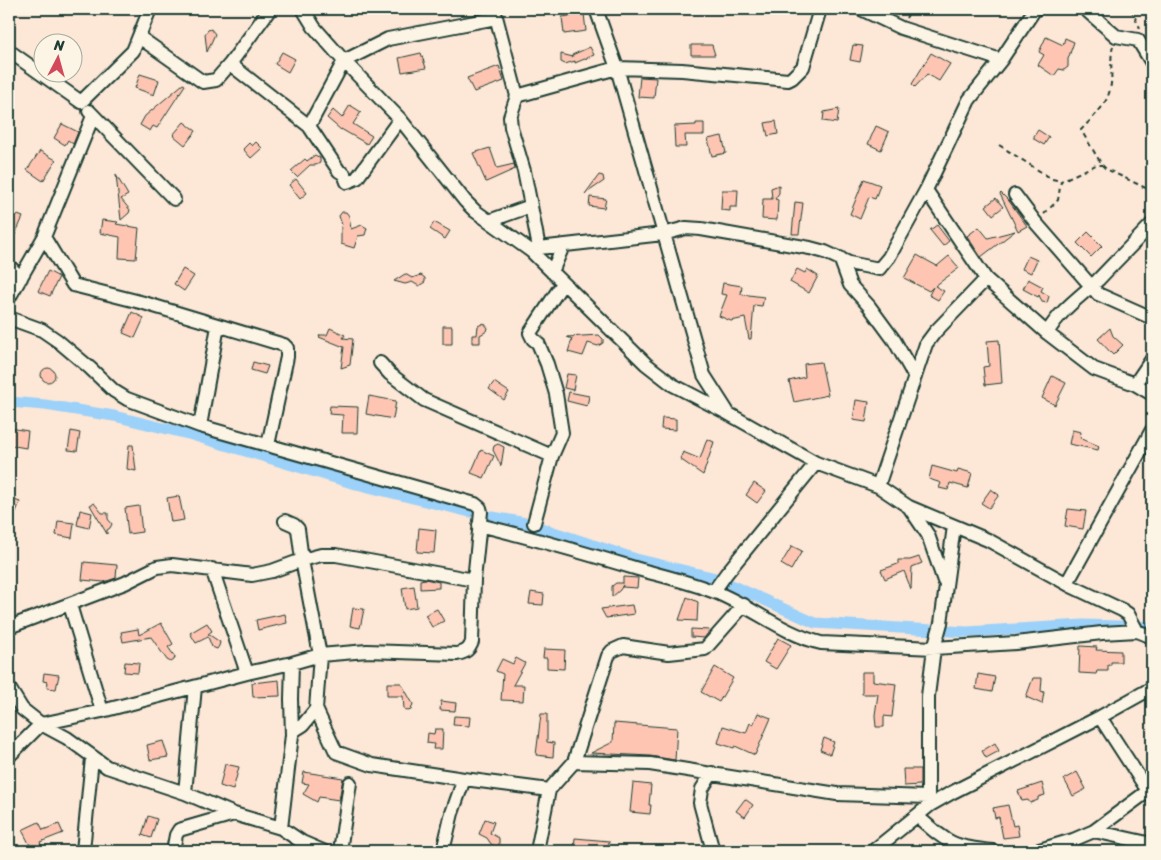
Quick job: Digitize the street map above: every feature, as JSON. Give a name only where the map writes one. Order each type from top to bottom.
[{"type":"street","points":[[80,102],[133,51],[150,9]]},
{"type":"street","points":[[139,37],[203,82],[216,80],[270,9]]},
{"type":"street","points":[[303,9],[314,27],[344,62],[400,119],[465,201],[489,222],[535,250],[563,284],[659,376],[816,462],[878,486],[909,507],[999,545],[1066,583],[1128,614],[1137,631]]},
{"type":"street","points":[[596,9],[617,68],[704,375],[729,414]]},
{"type":"street","points":[[516,96],[617,68],[674,69],[788,80],[803,67],[820,9]]},
{"type":"street","points":[[861,9],[900,28],[1001,60]]},
{"type":"street","points":[[535,250],[664,234],[686,228],[810,248],[825,252],[849,263],[879,269],[889,257],[926,190],[969,100],[1001,60],[1035,9]]},
{"type":"street","points":[[1085,9],[1116,36],[1138,40],[1152,63]]},
{"type":"street","points":[[309,126],[344,62],[388,39],[495,13],[516,96],[510,117],[511,127],[524,171],[531,206],[535,250]]},
{"type":"street","points":[[9,51],[80,102],[174,198]]},
{"type":"street","points":[[230,64],[309,126],[339,171],[344,174],[347,182],[357,178],[400,119]]},
{"type":"street","points":[[9,298],[44,237],[93,116]]},
{"type":"street","points":[[926,190],[986,279],[1047,333],[1094,369],[1135,384],[1152,394]]},
{"type":"street","points":[[1016,196],[1036,223],[1102,297],[1152,318]]},
{"type":"street","points":[[489,222],[531,206]]},
{"type":"street","points":[[1047,333],[1064,309],[1091,286],[1152,224]]},
{"type":"street","points":[[44,237],[73,285],[144,303],[284,345],[287,348],[287,357],[268,445]]},
{"type":"street","points":[[552,272],[563,246]]},
{"type":"street","points":[[840,258],[850,285],[870,306],[894,340],[915,377]]},
{"type":"street","points":[[9,266],[21,278]]},
{"type":"street","points":[[878,486],[926,344],[986,279]]},
{"type":"street","points":[[534,522],[552,456],[562,433],[547,364],[538,342],[533,339],[530,333],[563,284]]},
{"type":"street","points":[[9,318],[42,330],[50,335],[90,368],[114,391],[127,399],[200,426],[476,504],[481,512],[474,580],[472,642],[466,652],[457,654],[367,651],[320,655],[102,711],[41,724],[9,756]]},
{"type":"street","points":[[200,426],[218,326]]},
{"type":"street","points":[[1135,384],[1152,359]]},
{"type":"street","points":[[380,363],[390,374],[424,400],[552,456]]},
{"type":"street","points":[[1066,583],[1152,430]]},
{"type":"street","points":[[714,591],[816,462]]},
{"type":"street","points":[[909,507],[928,535],[945,586]]},
{"type":"street","points":[[285,521],[294,525],[298,530],[320,655],[316,709],[336,752],[372,764],[549,790]]},
{"type":"street","points":[[479,525],[531,537],[714,591],[744,605],[806,640],[821,643],[934,648],[1016,643],[1081,634],[1137,631],[1152,637]]},
{"type":"street","points":[[929,801],[927,710],[934,648],[941,623],[954,526]]},
{"type":"street","points":[[9,626],[70,605],[125,583],[156,567],[172,565],[252,575],[272,571],[321,555],[336,555],[474,580]]},
{"type":"street","points":[[212,569],[247,673]]},
{"type":"street","points":[[70,605],[102,711]]},
{"type":"street","points":[[537,851],[549,790],[574,762],[608,656],[612,651],[623,646],[669,653],[705,649],[744,605]]},
{"type":"street","points":[[281,828],[292,735],[292,663]]},
{"type":"street","points":[[185,792],[195,687]]},
{"type":"street","points":[[9,688],[22,709],[41,724],[67,738],[92,758],[107,767],[185,792],[234,814],[281,828],[302,842],[323,851]]},
{"type":"street","points":[[873,851],[917,816],[929,801],[961,787],[1100,717],[1152,688]]},
{"type":"street","points":[[292,735],[316,709]]},
{"type":"street","points":[[1036,851],[1072,846],[1150,789],[1100,717]]},
{"type":"street","points":[[83,851],[92,758]]},
{"type":"street","points":[[574,762],[650,764],[837,794],[929,801]]},
{"type":"street","points":[[712,773],[702,789],[700,803],[712,851]]},
{"type":"street","points":[[443,851],[452,813],[464,779]]},
{"type":"street","points":[[340,851],[350,783]]},
{"type":"street","points":[[172,850],[179,830],[234,814]]},
{"type":"street","points":[[917,816],[949,843],[965,848],[993,851]]},
{"type":"street","points":[[1094,831],[1152,844]]},
{"type":"path","points":[[1131,9],[1141,32],[1138,40]]},
{"type":"path","points":[[1102,165],[1081,130],[1106,100],[1110,92],[1110,57],[1116,36]]},
{"type":"path","points":[[999,145],[1052,179],[1061,181],[1096,165],[1102,165],[1152,191]]},
{"type":"path","points":[[1036,223],[1058,200],[1061,181]]},
{"type":"building","points":[[584,14],[586,31],[564,34],[562,17]]},
{"type":"building","points":[[211,29],[215,34],[207,52],[205,34]]},
{"type":"building","points":[[1046,37],[1063,45],[1065,38],[1074,42],[1068,59],[1068,67],[1064,70],[1059,69],[1054,76],[1038,65],[1044,55],[1039,52]]},
{"type":"building","points":[[691,45],[712,45],[715,55],[691,55]]},
{"type":"building","points":[[853,45],[863,46],[860,62],[850,60]]},
{"type":"building","points":[[590,47],[594,55],[575,63],[575,61],[565,64],[561,62],[561,54],[573,57],[572,55]]},
{"type":"building","points":[[282,52],[295,59],[288,72],[275,64]]},
{"type":"building","points":[[421,53],[426,68],[402,72],[399,58]]},
{"type":"building","points":[[931,53],[950,64],[939,81],[927,74],[915,87],[912,84]]},
{"type":"building","points":[[499,66],[504,81],[474,92],[467,78]]},
{"type":"building","points":[[140,74],[159,80],[154,95],[135,88]]},
{"type":"building","points":[[640,77],[656,78],[654,98],[638,97]]},
{"type":"building","points":[[183,84],[185,85],[157,128],[153,126],[150,131],[140,125],[145,116]]},
{"type":"building","points":[[350,105],[361,112],[353,124],[372,136],[367,144],[341,130],[327,118],[333,110],[342,118]]},
{"type":"building","points":[[839,109],[837,123],[823,121],[824,112]]},
{"type":"building","points":[[776,121],[778,134],[768,136],[765,123]]},
{"type":"building","points":[[184,122],[196,131],[185,145],[173,135]]},
{"type":"building","points":[[696,123],[704,123],[704,135],[685,135],[686,147],[675,147],[674,126],[696,125]]},
{"type":"building","points":[[62,124],[78,132],[73,144],[68,140],[65,145],[54,138]]},
{"type":"building","points":[[876,126],[889,132],[881,150],[868,144]]},
{"type":"building","points":[[1038,130],[1049,137],[1044,145],[1034,139]]},
{"type":"building","points":[[722,136],[726,153],[712,156],[708,139]]},
{"type":"building","points":[[256,142],[262,148],[251,158],[243,149],[249,143],[252,146]]},
{"type":"building","points":[[490,148],[497,168],[514,164],[515,169],[486,182],[473,153]]},
{"type":"building","points":[[40,151],[56,160],[43,181],[27,170]]},
{"type":"building","points":[[315,155],[320,158],[320,163],[310,165],[297,177],[291,171],[305,159],[307,161]]},
{"type":"building","points":[[116,175],[128,195],[121,199],[130,210],[121,220]]},
{"type":"building","points":[[599,175],[603,176],[604,181],[585,194]]},
{"type":"building","points":[[296,179],[307,193],[300,199],[289,185]]},
{"type":"building","points":[[864,179],[880,185],[875,199],[869,197],[860,219],[850,214]]},
{"type":"building","points":[[779,185],[779,193],[775,199],[778,200],[777,220],[762,219],[763,199],[772,199],[771,188]]},
{"type":"building","points":[[722,190],[738,190],[737,207],[730,207],[730,211],[721,210]]},
{"type":"building","points":[[1001,193],[1009,201],[1027,226],[1018,231]]},
{"type":"building","points":[[590,197],[606,199],[604,208],[589,206]]},
{"type":"building","points":[[996,198],[1003,207],[993,215],[986,206]]},
{"type":"building","points":[[795,202],[803,203],[799,234],[792,234]]},
{"type":"building","points":[[342,212],[346,212],[349,216],[351,229],[362,225],[367,228],[365,235],[358,236],[354,248],[341,244],[342,225],[339,216]]},
{"type":"building","points":[[15,214],[23,217],[15,235],[9,231],[9,227]]},
{"type":"building","points":[[102,220],[139,228],[136,259],[119,258],[120,237],[100,233]]},
{"type":"building","points":[[434,222],[450,231],[445,239],[430,229]]},
{"type":"building","points":[[937,225],[949,241],[943,246],[930,230]]},
{"type":"building","points":[[979,227],[988,238],[1015,231],[981,257],[967,236]]},
{"type":"building","points":[[1088,232],[1102,246],[1091,257],[1077,243]]},
{"type":"building","points":[[917,255],[937,266],[949,256],[959,268],[935,286],[944,291],[938,300],[929,295],[933,287],[929,291],[904,278]]},
{"type":"building","points":[[1028,256],[1037,260],[1031,273],[1022,269]]},
{"type":"building","points":[[183,269],[194,276],[184,291],[174,284]]},
{"type":"building","points":[[797,269],[805,273],[807,269],[818,276],[809,293],[790,282]]},
{"type":"building","points":[[48,271],[59,277],[50,296],[38,291]]},
{"type":"building","points":[[405,274],[412,278],[421,275],[425,278],[425,282],[419,286],[412,282],[405,284],[394,281]]},
{"type":"building","points":[[1028,279],[1043,287],[1041,291],[1049,296],[1047,303],[1042,302],[1039,295],[1038,297],[1023,289]]},
{"type":"building","points":[[723,283],[742,286],[741,294],[764,297],[762,306],[754,305],[751,339],[749,339],[745,318],[731,321],[719,316],[727,295],[721,294]]},
{"type":"building","points":[[132,312],[144,318],[135,338],[123,333]]},
{"type":"building","points":[[484,323],[488,328],[487,331],[480,335],[480,343],[472,343],[472,335],[477,335],[478,326]]},
{"type":"building","points":[[443,326],[452,326],[452,344],[443,344]]},
{"type":"building","points":[[330,328],[345,335],[343,338],[353,339],[350,365],[341,368],[344,347],[319,337],[320,335],[327,335]]},
{"type":"building","points":[[1110,328],[1113,336],[1123,345],[1113,355],[1098,339]]},
{"type":"building","points":[[599,335],[603,339],[603,343],[598,346],[588,343],[583,356],[568,352],[572,339],[567,337]]},
{"type":"building","points":[[999,340],[1002,383],[985,385],[983,367],[989,366],[987,341]]},
{"type":"building","points":[[253,362],[268,366],[265,374],[251,370]]},
{"type":"building","points":[[821,362],[828,395],[794,402],[789,381],[805,377],[804,364]]},
{"type":"building","points":[[48,368],[53,370],[55,375],[53,380],[48,382],[43,380],[41,375],[43,370]]},
{"type":"building","points":[[567,374],[576,375],[573,390],[564,388]]},
{"type":"building","points":[[1052,376],[1066,383],[1055,405],[1042,398]]},
{"type":"building","points":[[494,382],[509,392],[504,400],[489,389]]},
{"type":"building","points":[[569,392],[589,396],[587,406],[567,401]]},
{"type":"building","points":[[369,396],[396,401],[393,419],[366,414]]},
{"type":"building","points":[[856,400],[869,402],[866,422],[853,420]]},
{"type":"building","points":[[330,406],[358,407],[357,433],[342,433],[343,415],[329,414]]},
{"type":"building","points":[[662,418],[676,419],[676,430],[661,429]]},
{"type":"building","points":[[10,428],[28,431],[26,448],[9,445]]},
{"type":"building","points":[[1072,430],[1081,432],[1080,438],[1099,446],[1098,450],[1069,444]]},
{"type":"building","points":[[71,431],[80,433],[77,451],[68,450]]},
{"type":"building","points":[[707,439],[714,442],[703,475],[680,459],[683,452],[700,459]]},
{"type":"building","points":[[498,444],[504,447],[501,466],[493,450],[494,446]]},
{"type":"building","points":[[129,445],[133,445],[136,471],[127,469]]},
{"type":"building","points":[[481,450],[494,456],[484,478],[471,473]]},
{"type":"building","points":[[932,466],[957,473],[958,469],[972,473],[968,488],[950,483],[948,490],[939,488],[941,483],[929,479]]},
{"type":"building","points":[[754,483],[766,491],[757,503],[746,495]]},
{"type":"building","points":[[991,489],[999,495],[989,508],[981,503]]},
{"type":"building","points":[[179,496],[184,520],[171,522],[167,498]]},
{"type":"building","points":[[9,498],[20,502],[9,529]]},
{"type":"building","points":[[94,503],[102,513],[108,513],[108,519],[112,524],[107,530],[107,534],[90,505]]},
{"type":"building","points":[[139,506],[142,532],[128,534],[125,508]]},
{"type":"building","points":[[1068,509],[1086,511],[1083,529],[1065,526]]},
{"type":"building","points":[[80,510],[92,513],[89,528],[77,525]]},
{"type":"building","points":[[58,521],[74,523],[72,538],[56,535]]},
{"type":"building","points":[[419,528],[436,530],[434,553],[417,552]]},
{"type":"building","points":[[792,546],[802,551],[791,570],[781,564]]},
{"type":"building","points":[[919,557],[922,563],[912,567],[911,589],[904,571],[885,579],[881,570],[898,564],[898,560],[910,560]]},
{"type":"building","points":[[84,562],[117,565],[116,578],[104,582],[82,580]]},
{"type":"building","points":[[623,577],[638,578],[637,588],[622,587],[623,585],[612,597],[612,586],[616,583],[623,583]]},
{"type":"building","points":[[425,579],[439,582],[439,588],[420,589],[420,580]]},
{"type":"building","points":[[414,586],[417,607],[405,609],[402,588]]},
{"type":"building","points":[[531,592],[544,594],[543,605],[529,604]]},
{"type":"building","points":[[687,597],[698,602],[697,621],[679,620]]},
{"type":"building","points":[[632,605],[634,614],[606,618],[601,609]]},
{"type":"building","points":[[353,608],[364,609],[360,628],[350,626]]},
{"type":"building","points":[[437,609],[444,621],[432,627],[425,615]]},
{"type":"building","points":[[285,614],[287,623],[258,630],[256,620]]},
{"type":"building","points":[[161,623],[173,644],[168,647],[175,657],[171,662],[167,660],[151,637],[123,642],[121,632],[138,629],[139,635]]},
{"type":"building","points":[[207,623],[212,631],[208,634],[220,642],[217,649],[212,647],[208,637],[196,643],[190,633]]},
{"type":"building","points":[[691,629],[709,630],[704,638],[691,637]]},
{"type":"building","points":[[778,638],[791,645],[776,669],[764,662]]},
{"type":"building","points":[[1080,646],[1097,647],[1096,650],[1121,651],[1121,662],[1111,662],[1111,665],[1108,665],[1108,671],[1097,671],[1096,674],[1079,673]]},
{"type":"building","points":[[544,649],[565,650],[564,669],[547,668],[547,658],[543,658]]},
{"type":"building","points":[[516,658],[525,663],[513,685],[524,685],[523,701],[501,700],[503,674],[496,671],[502,659],[513,664]]},
{"type":"building","points":[[125,662],[139,663],[138,673],[124,672]]},
{"type":"building","points":[[715,667],[733,678],[719,702],[701,692]]},
{"type":"building","points":[[862,672],[873,672],[873,681],[896,684],[892,717],[884,716],[884,727],[876,727],[875,715],[878,694],[862,694]]},
{"type":"building","points":[[44,673],[59,675],[56,689],[47,688],[48,682],[43,681]]},
{"type":"building","points":[[978,674],[995,677],[992,692],[976,689]]},
{"type":"building","points":[[1033,678],[1042,678],[1041,691],[1044,692],[1042,704],[1026,697]]},
{"type":"building","points":[[279,680],[280,696],[253,697],[252,683]]},
{"type":"building","points":[[387,683],[401,683],[413,704],[411,710],[404,709],[403,696],[387,696]]},
{"type":"building","points":[[441,701],[456,703],[455,711],[440,710]]},
{"type":"building","points":[[758,713],[771,718],[755,755],[735,746],[734,748],[718,743],[723,726],[746,733],[750,723],[753,725]]},
{"type":"building","points":[[541,714],[547,714],[547,742],[554,743],[553,757],[536,755]]},
{"type":"building","points":[[454,716],[470,717],[469,726],[453,725]]},
{"type":"building","points":[[614,723],[677,728],[675,760],[650,756],[591,753],[613,742]]},
{"type":"building","points":[[435,729],[443,729],[442,749],[433,749],[434,744],[427,743],[428,733],[434,734]]},
{"type":"building","points":[[824,738],[834,742],[830,754],[820,750]]},
{"type":"building","points":[[163,741],[168,757],[150,760],[147,745]]},
{"type":"building","points":[[995,743],[999,751],[986,758],[982,751]]},
{"type":"building","points":[[225,764],[239,767],[233,790],[220,786]]},
{"type":"building","points":[[903,769],[920,769],[920,785],[904,786]]},
{"type":"building","points":[[304,772],[343,778],[339,800],[319,797],[317,802],[303,794],[309,784],[302,783]]},
{"type":"building","points":[[1077,772],[1086,789],[1073,796],[1064,779]]},
{"type":"building","points":[[633,783],[651,785],[650,814],[630,812]]},
{"type":"building","points":[[1042,783],[1045,795],[1038,797],[1038,800],[1030,803],[1028,800],[1022,801],[1018,791]]},
{"type":"building","points":[[745,799],[753,805],[745,817],[736,811]]},
{"type":"building","points":[[1008,805],[1013,826],[1017,825],[1019,836],[1003,838],[999,817],[995,818],[993,808]]},
{"type":"building","points":[[148,816],[157,819],[151,838],[142,835]]},
{"type":"building","points":[[485,819],[494,822],[490,833],[499,838],[499,848],[479,834]]},
{"type":"building","points":[[39,822],[43,830],[59,824],[63,833],[40,842],[43,851],[33,851],[22,830]]},
{"type":"building","points":[[575,838],[609,841],[608,851],[574,848]]},
{"type":"waterway","points":[[9,402],[45,405],[114,416],[192,435],[352,483],[470,512]]},
{"type":"waterway","points":[[487,516],[526,523],[636,559],[716,578],[815,623],[967,632],[1083,625],[1152,627]]}]
